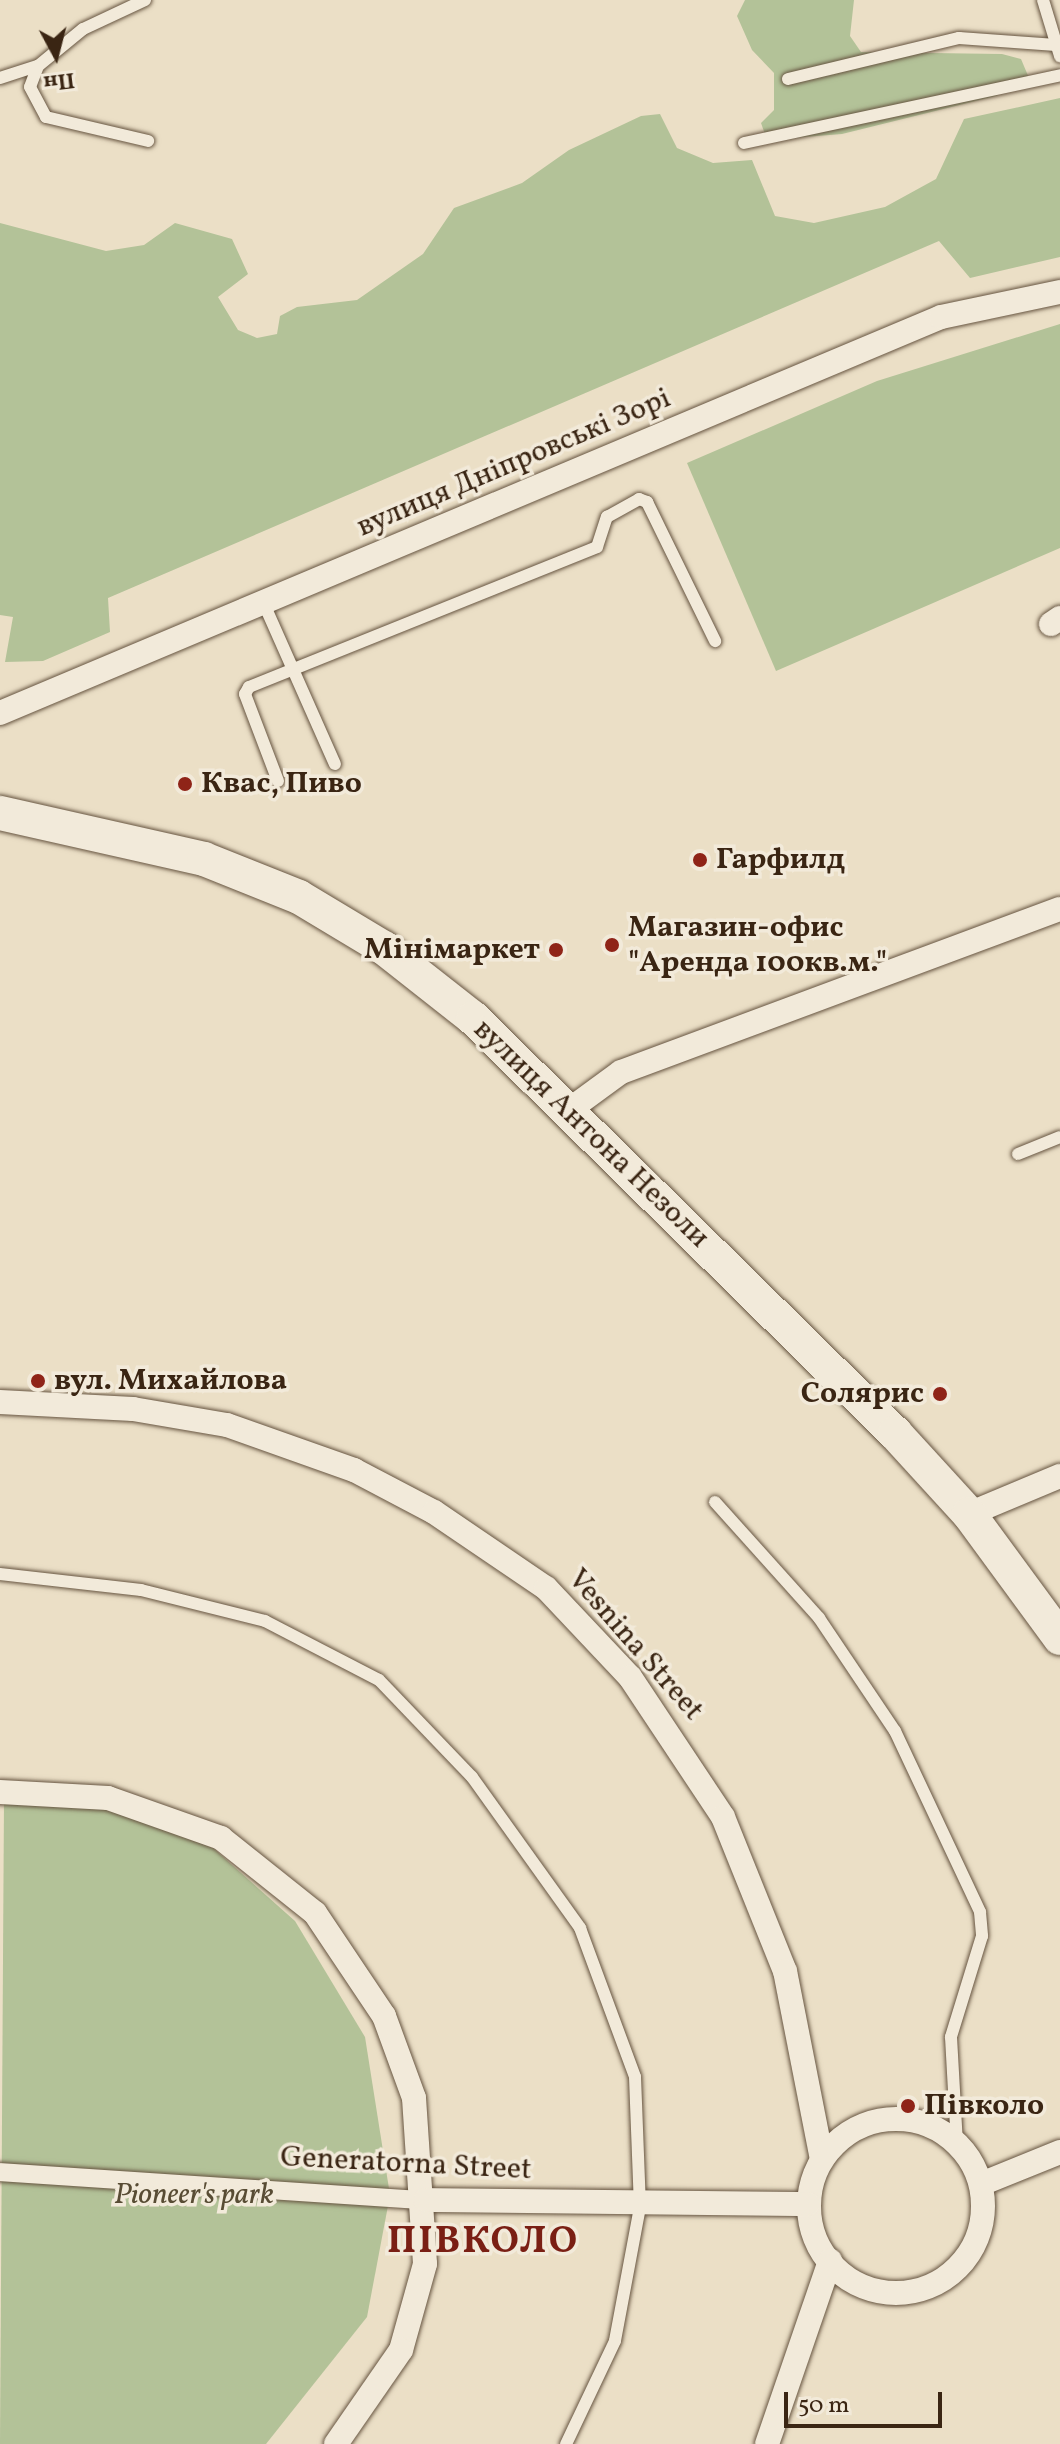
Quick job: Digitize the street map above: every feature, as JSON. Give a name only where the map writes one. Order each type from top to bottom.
[{"type":"main road","name":"вулиця Антона Незоли","points":[[0,813],[204,859],[299,897],[384,948],[462,1010],[569,1110],[969,1514],[1060,1638]]},
{"type":"street","name":"вулиця Дніпровські Зорі","points":[[2,710],[264,604],[941,317],[1060,292]]},
{"type":"street","points":[[569,1110],[621,1072],[1060,909]]},
{"type":"street","name":"Vesnina Street","points":[[0,1402],[133,1409],[227,1425],[354,1470],[434,1512],[546,1588],[630,1677],[723,1817],[785,1971],[822,2159],[808,2204]]},
{"type":"street","points":[[969,1514],[1060,1476]]},
{"type":"street","points":[[0,1792],[108,1798],[165,1814],[221,1838],[315,1913],[401,2053],[426,2200],[425,2264],[401,2350],[336,2444]]},
{"type":"street","points":[[808,2204],[811,2229],[830,2261],[861,2286],[888,2293],[942,2281],[977,2239],[981,2184],[957,2143],[936,2128],[886,2119],[861,2126],[822,2159]]},
{"type":"street","points":[[981,2184],[1060,2152]]},
{"type":"street","name":"Generatorna Street","points":[[0,2172],[426,2200],[640,2207],[808,2204]]},
{"type":"street","points":[[767,2444],[830,2261]]},
{"type":"lane","points":[[0,78],[38,66],[83,29],[145,0]]},
{"type":"lane","points":[[788,79],[959,38],[1058,51],[1043,0]]},
{"type":"lane","points":[[38,66],[30,87],[46,117],[148,141]]},
{"type":"lane","points":[[744,143],[1060,75]]},
{"type":"lane","points":[[278,781],[245,694],[293,668],[597,547],[607,517],[641,499],[715,641]]},
{"type":"lane","points":[[264,604],[335,764]]},
{"type":"lane","points":[[1018,1154],[1060,1137]]},
{"type":"lane","points":[[715,1502],[819,1618],[895,1731],[980,1912],[982,1936],[951,2037],[957,2143]]},
{"type":"lane","points":[[0,1574],[141,1590],[265,1621],[379,1680],[472,1777],[580,1928],[635,2077],[640,2207],[615,2341],[566,2444]]},
{"type":"green space","points":[[745,0],[854,0],[850,36],[861,52],[1002,54],[1021,59],[1029,78],[996,96],[842,134],[767,140],[761,123],[774,110],[774,73],[752,50],[737,16]]},
{"type":"green space","points":[[1060,98],[1060,257],[970,278],[939,241],[108,598],[110,632],[43,661],[5,662],[13,617],[0,615],[0,223],[106,251],[144,245],[175,223],[232,239],[248,274],[218,297],[238,330],[257,338],[277,334],[280,316],[297,307],[357,300],[423,254],[454,208],[522,183],[569,150],[641,116],[660,114],[677,148],[713,163],[752,160],[775,216],[814,223],[885,207],[936,179],[964,119]]},
{"type":"green space","points":[[1060,324],[1060,548],[776,671],[687,463],[877,381]]},
{"type":"green space","name":"Pioneer's park","points":[[4,1798],[100,1804],[213,1848],[295,1921],[365,2037],[390,2195],[367,2317],[266,2444],[0,2444]]},
{"type":"place","name":"Квас, Пиво","points":[[185,784]]},
{"type":"place","name":"Гарфилд","points":[[700,860]]},
{"type":"place","name":"Магазин-офис \"Аренда 100кв.м.\"","points":[[612,945]]},
{"type":"place","name":"Мінімаркет","points":[[556,950]]},
{"type":"place","name":"вул. Михайлова","points":[[38,1381]]},
{"type":"place","name":"Солярис","points":[[940,1394]]},
{"type":"place","name":"Півколо","points":[[908,2106]]},
{"type":"district","name":"ПІВКОЛО","points":[[483,2243]]}]
